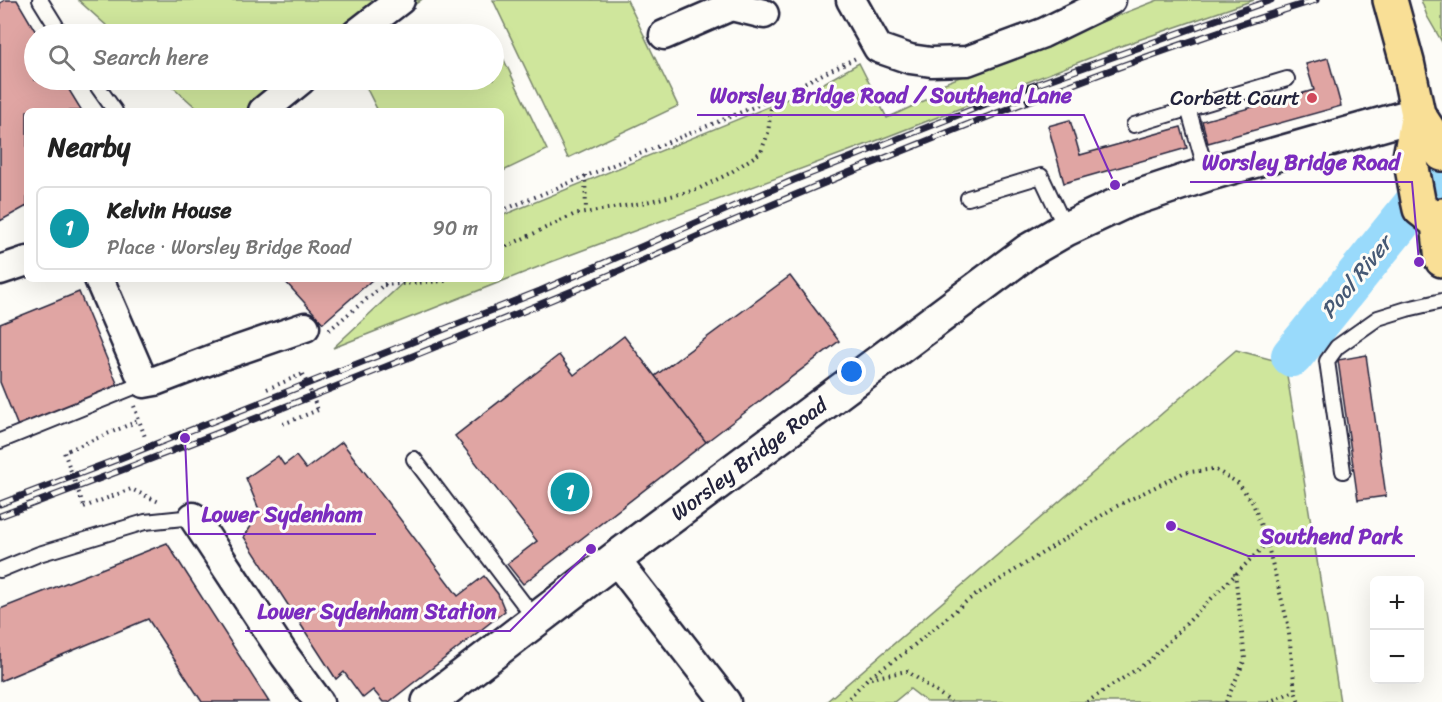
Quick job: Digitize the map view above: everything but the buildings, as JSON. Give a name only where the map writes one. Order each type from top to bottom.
[{"type":"main road","points":[[1390,0],[1418,114],[1442,152]]},
{"type":"main road","points":[[1418,114],[1410,157],[1420,208],[1441,220],[1442,260]]},
{"type":"street","points":[[369,24],[400,0]]},
{"type":"street","points":[[851,0],[878,48],[910,59],[931,62],[967,61],[1043,33],[1111,0]]},
{"type":"street","points":[[664,35],[729,3],[764,14]]},
{"type":"street","points":[[267,108],[289,90]]},
{"type":"street","name":"Worsley Bridge Road","points":[[429,702],[615,559],[1028,251],[1066,229],[1126,201],[1207,174],[1418,114]]},
{"type":"street","points":[[0,270],[24,262]]},
{"type":"street","points":[[100,282],[140,396],[155,381],[218,357],[314,331]]},
{"type":"street","points":[[193,517],[285,656],[319,702]]},
{"type":"street","points":[[615,559],[726,702]]},
{"type":"lane","points":[[40,0],[55,24]]},
{"type":"lane","points":[[1134,125],[1287,79]]},
{"type":"lane","points":[[100,90],[113,108]]},
{"type":"lane","points":[[1188,108],[1207,174]]},
{"type":"lane","points":[[968,198],[1041,176],[1066,229]]},
{"type":"lane","points":[[1343,471],[1327,361],[1330,355],[1337,347],[1378,318],[1442,301]]},
{"type":"lane","points":[[0,441],[140,396]]},
{"type":"lane","points":[[414,459],[536,620]]},
{"type":"lane","points":[[0,570],[39,554],[145,522],[193,517]]},
{"type":"path","points":[[504,210],[772,99],[878,48]]},
{"type":"path","points":[[504,248],[573,215],[642,203],[696,189],[730,173],[761,152],[768,134],[772,99]]},
{"type":"path","points":[[585,175],[586,212]]},
{"type":"path","points":[[314,331],[388,282]]},
{"type":"path","points":[[384,285],[429,282]]},
{"type":"path","points":[[267,388],[303,374],[318,410],[283,424]]},
{"type":"path","points":[[140,396],[138,421],[145,437]]},
{"type":"path","points":[[131,489],[84,507],[64,452],[138,421]]},
{"type":"path","points":[[845,702],[867,679],[906,652],[968,600],[1114,507],[1182,474],[1214,469],[1238,483],[1253,503],[1267,543],[1288,624],[1295,691],[1299,702]]},
{"type":"path","points":[[1087,702],[1149,661],[1267,543]]},
{"type":"path","points":[[1226,702],[1245,659],[1235,573]]},
{"type":"path","points":[[867,679],[907,671],[951,702]]},
{"type":"path","points":[[1268,702],[1295,691]]},
{"type":"green space","points":[[78,0],[421,0],[389,24],[105,24]]},
{"type":"green space","points":[[493,0],[627,0],[678,106],[568,158]]},
{"type":"green space","points":[[1158,0],[1254,0],[1118,47],[504,281],[504,215],[817,87],[859,63],[887,118],[939,94],[942,84]]},
{"type":"green space","points":[[1421,0],[1442,0],[1442,42],[1427,16]]},
{"type":"green space","points":[[504,60],[547,150],[504,171],[504,108],[376,108],[368,90],[504,90]]},
{"type":"green space","points":[[176,90],[301,90],[276,108],[197,108]]},
{"type":"green space","points":[[404,282],[500,282],[333,348]]},
{"type":"green space","points":[[1236,350],[1285,363],[1340,702],[927,702],[910,689],[894,702],[826,702]]},
{"type":"waterway","name":"Pool River","points":[[1292,356],[1442,170]]},
{"type":"railway","points":[[0,504],[540,291],[794,180],[1029,87],[1271,0]]},
{"type":"railway","points":[[0,516],[219,433],[437,346],[582,287],[803,192],[1021,104],[1168,49],[1316,0]]},
{"type":"place","name":"Corbett Court","points":[[1312,98]]},
{"type":"place","name":"Worsley Bridge Road / Southend Lane","points":[[1115,185]]},
{"type":"place","name":"Worsley Bridge Road","points":[[1419,262]]},
{"type":"place","name":"Lower Sydenham","points":[[185,438]]},
{"type":"place","name":"Kelvin House","points":[[570,492]]},
{"type":"place","name":"Southend Park","points":[[1171,526]]},
{"type":"place","name":"Lower Sydenham Station","points":[[591,549]]}]
